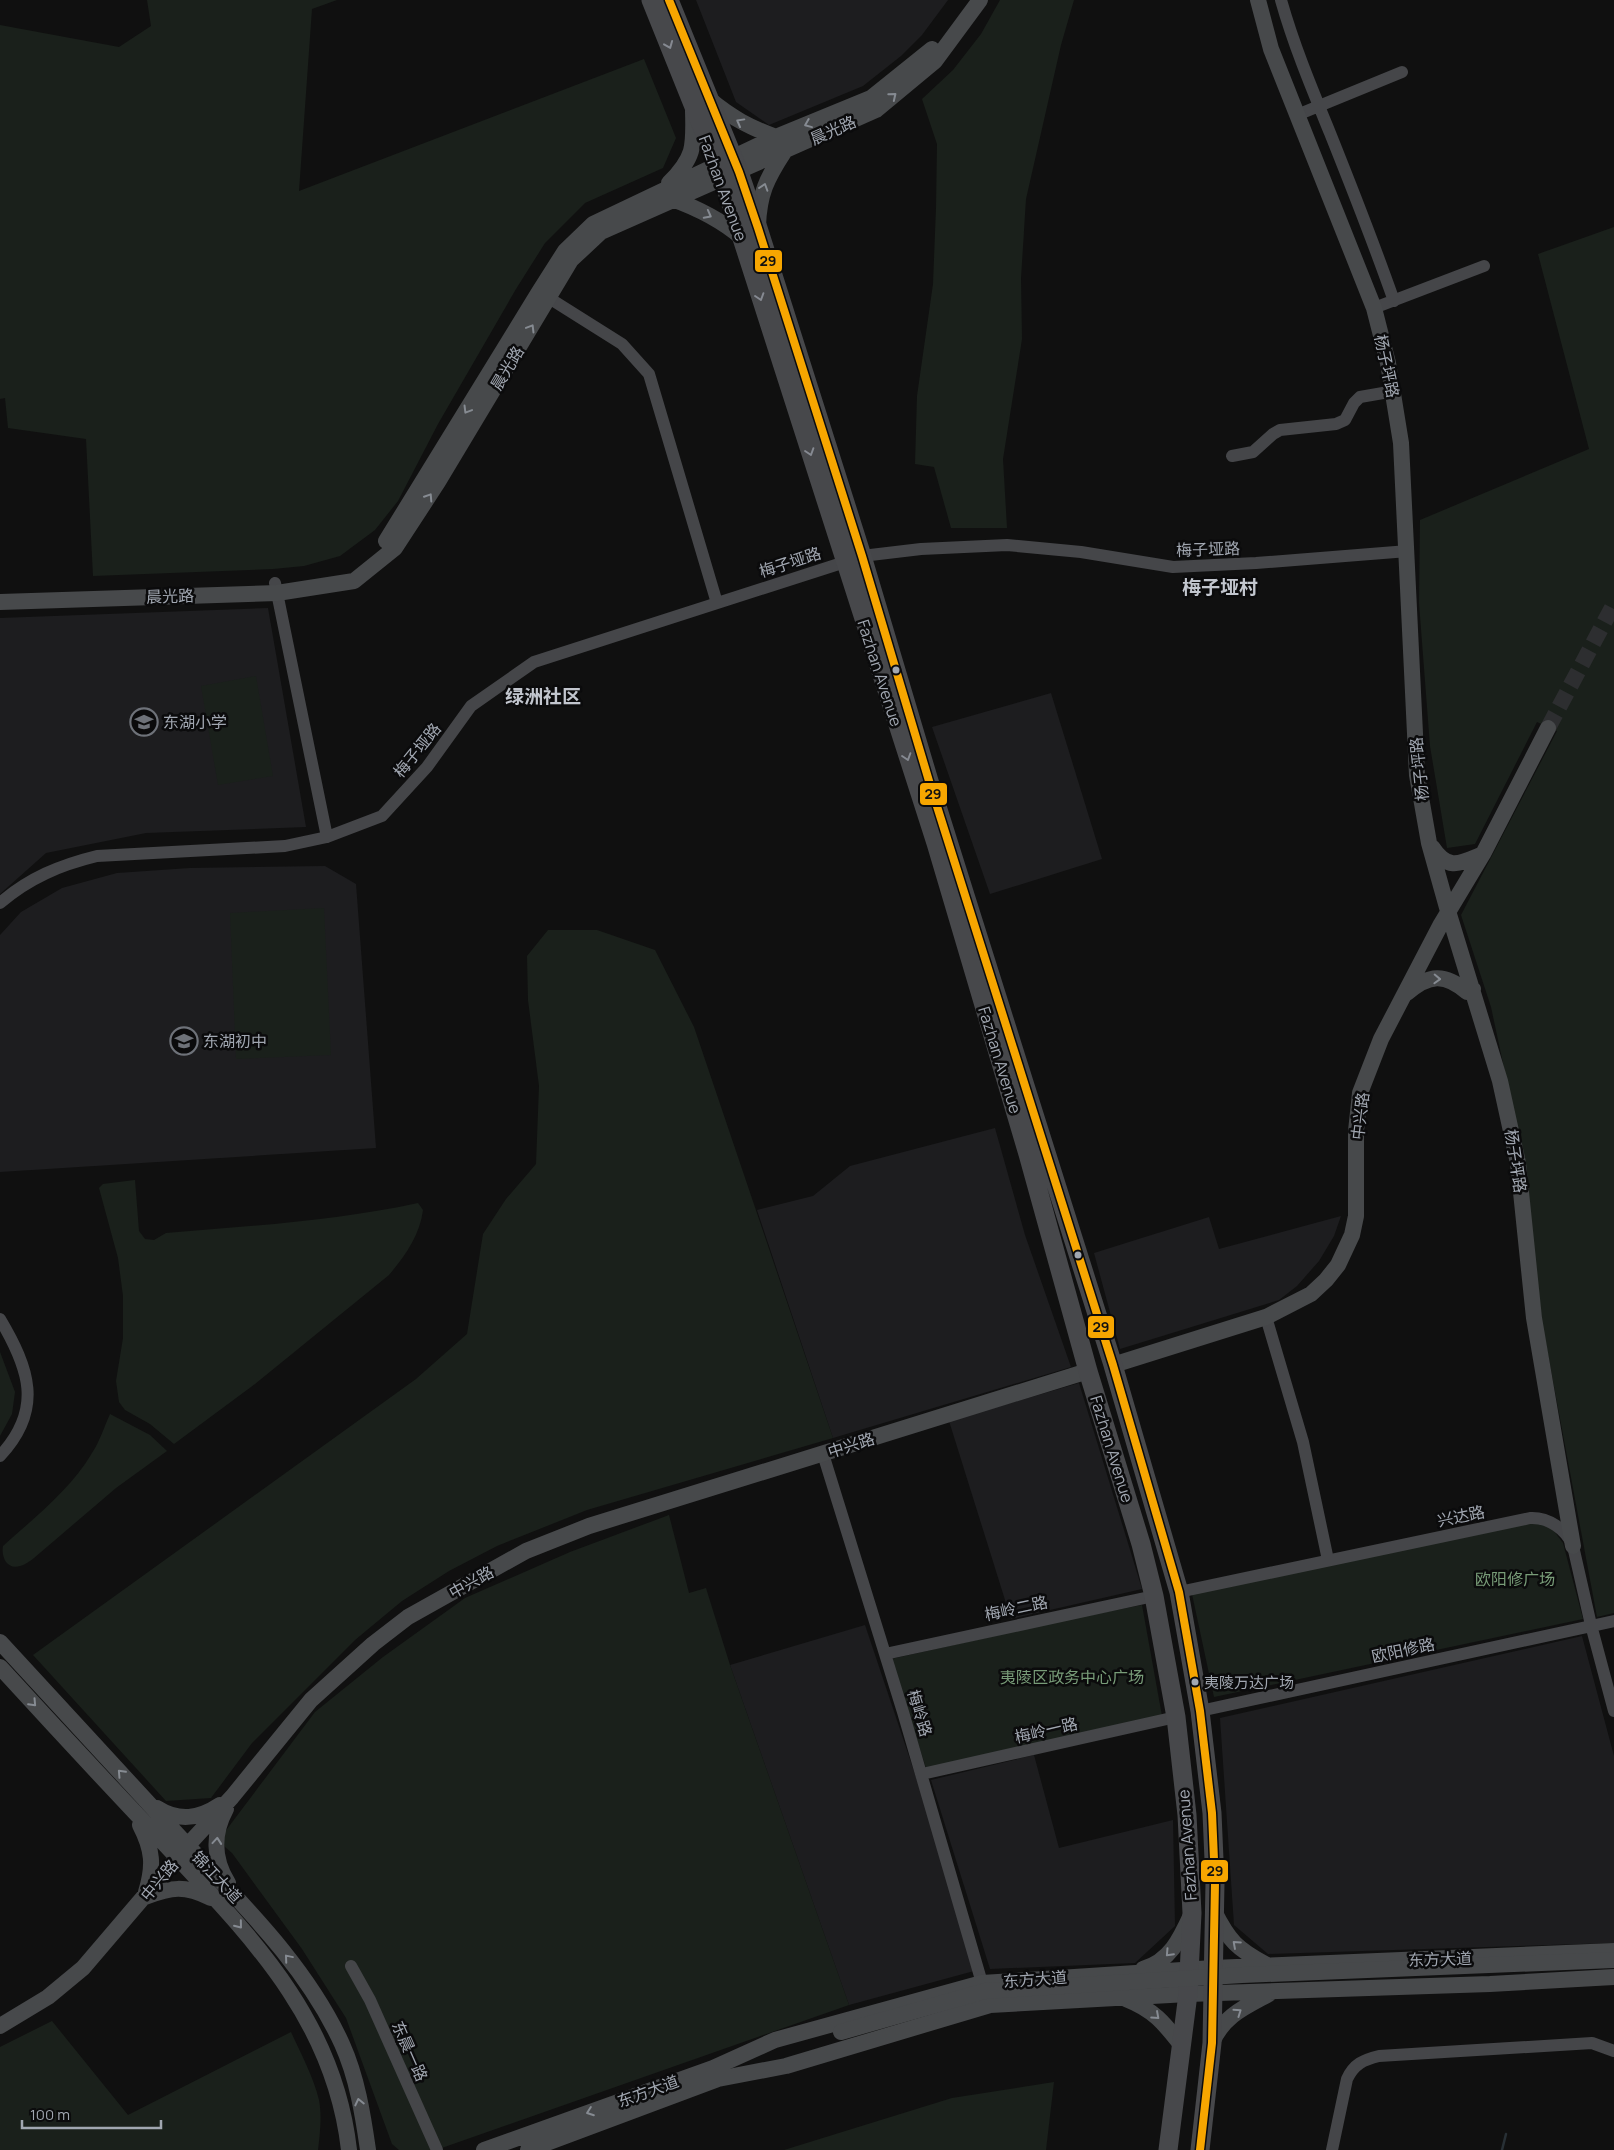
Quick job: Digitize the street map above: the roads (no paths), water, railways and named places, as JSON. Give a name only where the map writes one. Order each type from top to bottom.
[{"type":"highway","name":"Fazhan Avenue","points":[[652,0],[700,101],[728,168],[758,228],[941,862],[1028,1154],[1088,1371],[1141,1544],[1154,1596],[1176,1718],[1187,1815],[1192,1913],[1188,1994],[1168,2150]]},
{"type":"highway","name":"Fazhan Avenue","points":[[669,0],[700,101]]},
{"type":"highway","name":"Fazhan Avenue","points":[[728,168],[741,237],[929,781],[1114,1365],[1179,1592],[1200,1712],[1212,1813],[1214,1911],[1212,2042],[1200,2150]]},
{"type":"main road","name":"晨光路","points":[[728,168],[776,137],[871,98],[929,52],[966,0]]},
{"type":"main road","name":"晨光路","points":[[0,602],[276,588],[354,581],[395,548],[438,482],[544,295],[571,260],[601,232],[666,195],[728,168],[784,152],[876,110],[935,61],[980,0]]},
{"type":"main road","points":[[1247,0],[1259,44],[1281,103],[1364,311],[1383,393],[1391,442],[1402,551],[1402,690],[1409,779],[1422,844],[1444,918]]},
{"type":"main road","name":"杨子坪路","points":[[1258,0],[1271,49],[1374,308],[1388,363],[1401,443],[1402,551],[1417,775],[1444,918],[1500,1081],[1518,1163],[1534,1318],[1573,1546]]},
{"type":"main road","points":[[741,237],[712,216],[666,195],[692,152],[700,101],[751,128],[776,137]]},
{"type":"main road","points":[[758,228],[759,207],[763,189],[768,176],[784,152]]},
{"type":"main road","name":"晨光路","points":[[0,593],[276,588]]},
{"type":"main road","name":"中兴路","points":[[1114,1365],[1266,1317],[1311,1294],[1326,1280],[1345,1251],[1352,1235],[1356,1216],[1356,1132],[1360,1093],[1381,1039],[1444,918],[1483,854],[1548,728]]},
{"type":"main road","points":[[1429,843],[1438,856],[1446,862],[1454,864],[1483,854]]},
{"type":"main road","points":[[1402,997],[1421,982],[1435,978],[1456,983],[1470,990]]},
{"type":"main road","name":"杨子坪路","points":[[1470,990],[1492,1081],[1510,1170],[1525,1319],[1561,1529]]},
{"type":"main road","name":"中兴路","points":[[0,2026],[48,1997],[83,1968],[188,1845],[232,1797],[312,1700],[373,1644],[408,1617],[526,1551],[589,1526],[1088,1371]]},
{"type":"main road","name":"锦江大道","points":[[0,1642],[188,1845],[233,1905],[307,2017],[324,2054],[345,2120],[348,2150]]},
{"type":"main road","name":"锦江大道","points":[[0,1667],[177,1858],[233,1905],[304,1977],[342,2045],[354,2078],[368,2150]]},
{"type":"main road","points":[[146,1800],[170,1815],[187,1818],[199,1816],[214,1809],[232,1797]]},
{"type":"main road","points":[[232,1797],[222,1816],[216,1848],[233,1905]]},
{"type":"main road","points":[[132,1810],[151,1849],[151,1877],[145,1897]]},
{"type":"main road","points":[[145,1897],[170,1888],[187,1888],[233,1905]]},
{"type":"main road","points":[[1214,1911],[1226,1935],[1250,1956],[1269,1966]]},
{"type":"main road","points":[[1128,1973],[1155,1966],[1171,1953],[1192,1913]]},
{"type":"main road","name":"东方大道","points":[[528,2150],[716,2074],[775,2040],[982,1983],[1213,1968],[1614,1951]]},
{"type":"main road","points":[[716,2074],[985,1991],[1242,1975],[1614,1960]]},
{"type":"main road","points":[[716,2074],[987,1998],[1614,1967]]},
{"type":"main road","name":"东方大道","points":[[484,2150],[716,2074],[786,2066],[990,2005],[1188,1994],[1490,1984],[1614,1977]]},
{"type":"main road","points":[[1212,2042],[1218,2028],[1237,2012],[1274,1992]]},
{"type":"main road","points":[[1122,1997],[1143,2006],[1156,2015],[1182,2046]]},
{"type":"street","points":[[1281,0],[1290,34],[1367,227],[1394,301]]},
{"type":"street","points":[[1297,115],[1402,72]]},
{"type":"street","points":[[1374,308],[1484,266]]},
{"type":"street","points":[[544,295],[622,344],[649,374],[717,603]]},
{"type":"street","points":[[1232,456],[1253,452],[1280,430],[1336,424],[1345,420],[1354,403],[1360,397],[1383,393]]},
{"type":"street","name":"梅子垭路","points":[[0,903],[27,882],[48,871],[72,862],[98,856],[285,846],[327,837],[382,816],[427,767],[471,706],[534,662],[853,559],[921,549],[1007,545],[1081,552],[1173,568],[1256,564],[1402,551]]},
{"type":"street","points":[[276,588],[327,837]]},
{"type":"street","points":[[1266,1317],[1303,1442],[1328,1560]]},
{"type":"street","points":[[0,1319],[11,1338],[26,1372],[27,1399],[22,1422],[0,1456]]},
{"type":"street","name":"梅岭路","points":[[823,1454],[922,1774],[982,1983]]},
{"type":"street","name":"兴达路","points":[[1179,1592],[1530,1518],[1544,1519],[1561,1529],[1573,1546],[1591,1625],[1614,1711]]},
{"type":"street","name":"梅岭二路","points":[[885,1654],[1154,1596]]},
{"type":"street","name":"欧阳修路","points":[[1200,1712],[1614,1621]]},
{"type":"street","name":"梅岭一路","points":[[922,1774],[1176,1718]]},
{"type":"street","name":"东晨一路","points":[[351,1966],[370,2000],[437,2150]]},
{"type":"street","points":[[1332,2150],[1346,2079],[1352,2069],[1362,2060],[1379,2056],[1592,2043],[1614,2051]]},
{"type":"waterway","points":[[1502,2150],[1506,2134]]},
{"type":"tunnel","points":[[1548,728],[1614,604]]},
{"type":"place","name":"东湖小学","points":[[144,722]]},
{"type":"place","name":"东湖初中","points":[[184,1041]]},
{"type":"place","name":"夷陵万达广场","points":[[1195,1682]]},
{"type":"district","name":"梅子垭村","points":[[1220,587]]},
{"type":"district","name":"绿洲社区","points":[[543,696]]},
{"type":"park label","name":"欧阳修广场","points":[[1515,1579]]},
{"type":"park label","name":"夷陵区政务中心广场","points":[[1072,1677]]}]
